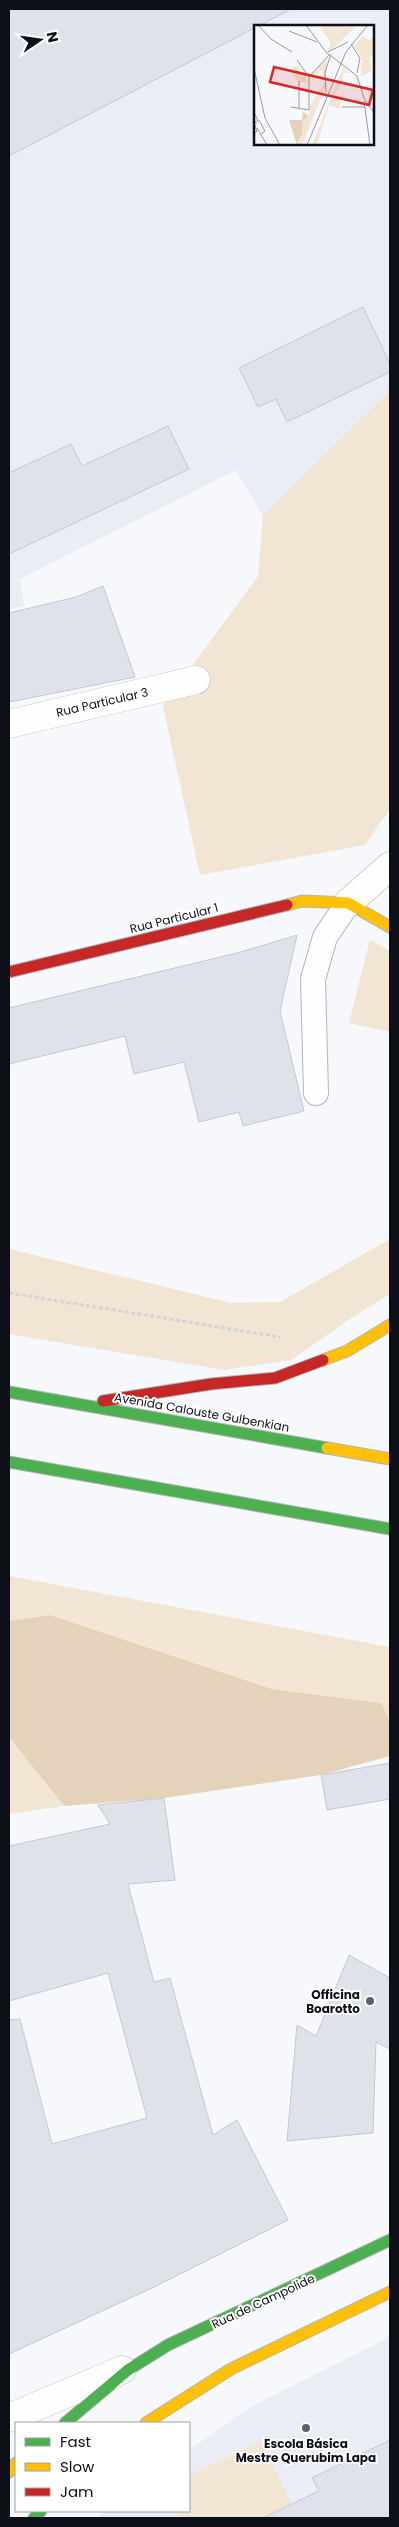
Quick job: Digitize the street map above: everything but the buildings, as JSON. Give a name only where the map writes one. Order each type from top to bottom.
[{"type":"main road","name":"Rua Particular 1","points":[[9,972],[302,901],[348,903]]},
{"type":"main road","points":[[348,903],[390,927]]},
{"type":"main road","points":[[82,1405],[211,1384],[276,1378],[347,1352],[390,1326]]},
{"type":"main road","name":"Avenida Calouste Gulbenkian","points":[[9,1392],[390,1459]]},
{"type":"main road","points":[[9,1462],[390,1529]]},
{"type":"main road","name":"Rua de Campolide","points":[[66,2422],[137,2364],[248,2306],[361,2256],[390,2240]]},
{"type":"main road","points":[[148,2422],[231,2368],[390,2292]]},
{"type":"street","name":"Rua Particular 3","points":[[9,724],[196,680]]},
{"type":"street","points":[[348,903],[390,866]]},
{"type":"street","name":"Rua de Campolide","points":[[9,2418],[137,2364]]},
{"type":"lane","points":[[316,1093],[313,979],[325,938],[348,903]]},
{"type":"path","points":[[9,1293],[290,1339]]},
{"type":"shaded area","points":[[9,9],[390,9],[390,390],[263,516],[236,470],[20,579],[24,606],[9,609]]},
{"type":"shaded area","points":[[390,390],[390,809],[365,845],[200,875],[163,706],[258,576],[263,516]]},
{"type":"shaded area","points":[[370,940],[390,951],[390,1032],[349,1023]]},
{"type":"shaded area","points":[[390,1239],[390,1294],[291,1360],[223,1370],[9,1334],[9,1249],[231,1303],[280,1302]]},
{"type":"shaded area","points":[[9,1576],[390,1647],[390,1723],[382,1703],[272,1689],[50,1615],[9,1621]]},
{"type":"shaded area","points":[[50,1615],[272,1689],[382,1703],[390,1723],[390,1756],[321,1775],[164,1798],[64,1806],[9,1737],[9,1621]]},
{"type":"shaded area","points":[[9,1737],[64,1806],[9,1814]]},
{"type":"shaded area","name":"Escola Básica Mestre Querubim Lapa","points":[[390,2337],[390,2518],[97,2518],[104,2512],[190,2512],[190,2449],[254,2405]]},
{"type":"shaded area","points":[[261,2441],[292,2504],[262,2518],[180,2518],[177,2512],[190,2512],[190,2476]]},
{"type":"traffic: fast","points":[[9,1392],[327,1448]]},
{"type":"traffic: fast","points":[[9,1462],[390,1529]]},
{"type":"traffic: fast","points":[[66,2422],[128,2370],[168,2345],[390,2240]]},
{"type":"traffic: fast","points":[[34,2518],[40,2512]]},
{"type":"traffic: slow","points":[[287,905],[302,901],[348,903],[390,927]]},
{"type":"traffic: slow","points":[[323,1360],[347,1351],[390,1325]]},
{"type":"traffic: slow","points":[[327,1448],[390,1459]]},
{"type":"traffic: slow","points":[[148,2422],[231,2369],[390,2292]]},
{"type":"traffic: slow","points":[[9,2472],[15,2464]]},
{"type":"traffic: jam","points":[[9,972],[287,905]]},
{"type":"traffic: jam","points":[[103,1401],[211,1384],[275,1378],[323,1360]]},
{"type":"place","name":"Officina Boarotto","points":[[370,2001]]},
{"type":"place","name":"Escola Básica Mestre Querubim Lapa","points":[[306,2428]]}]
